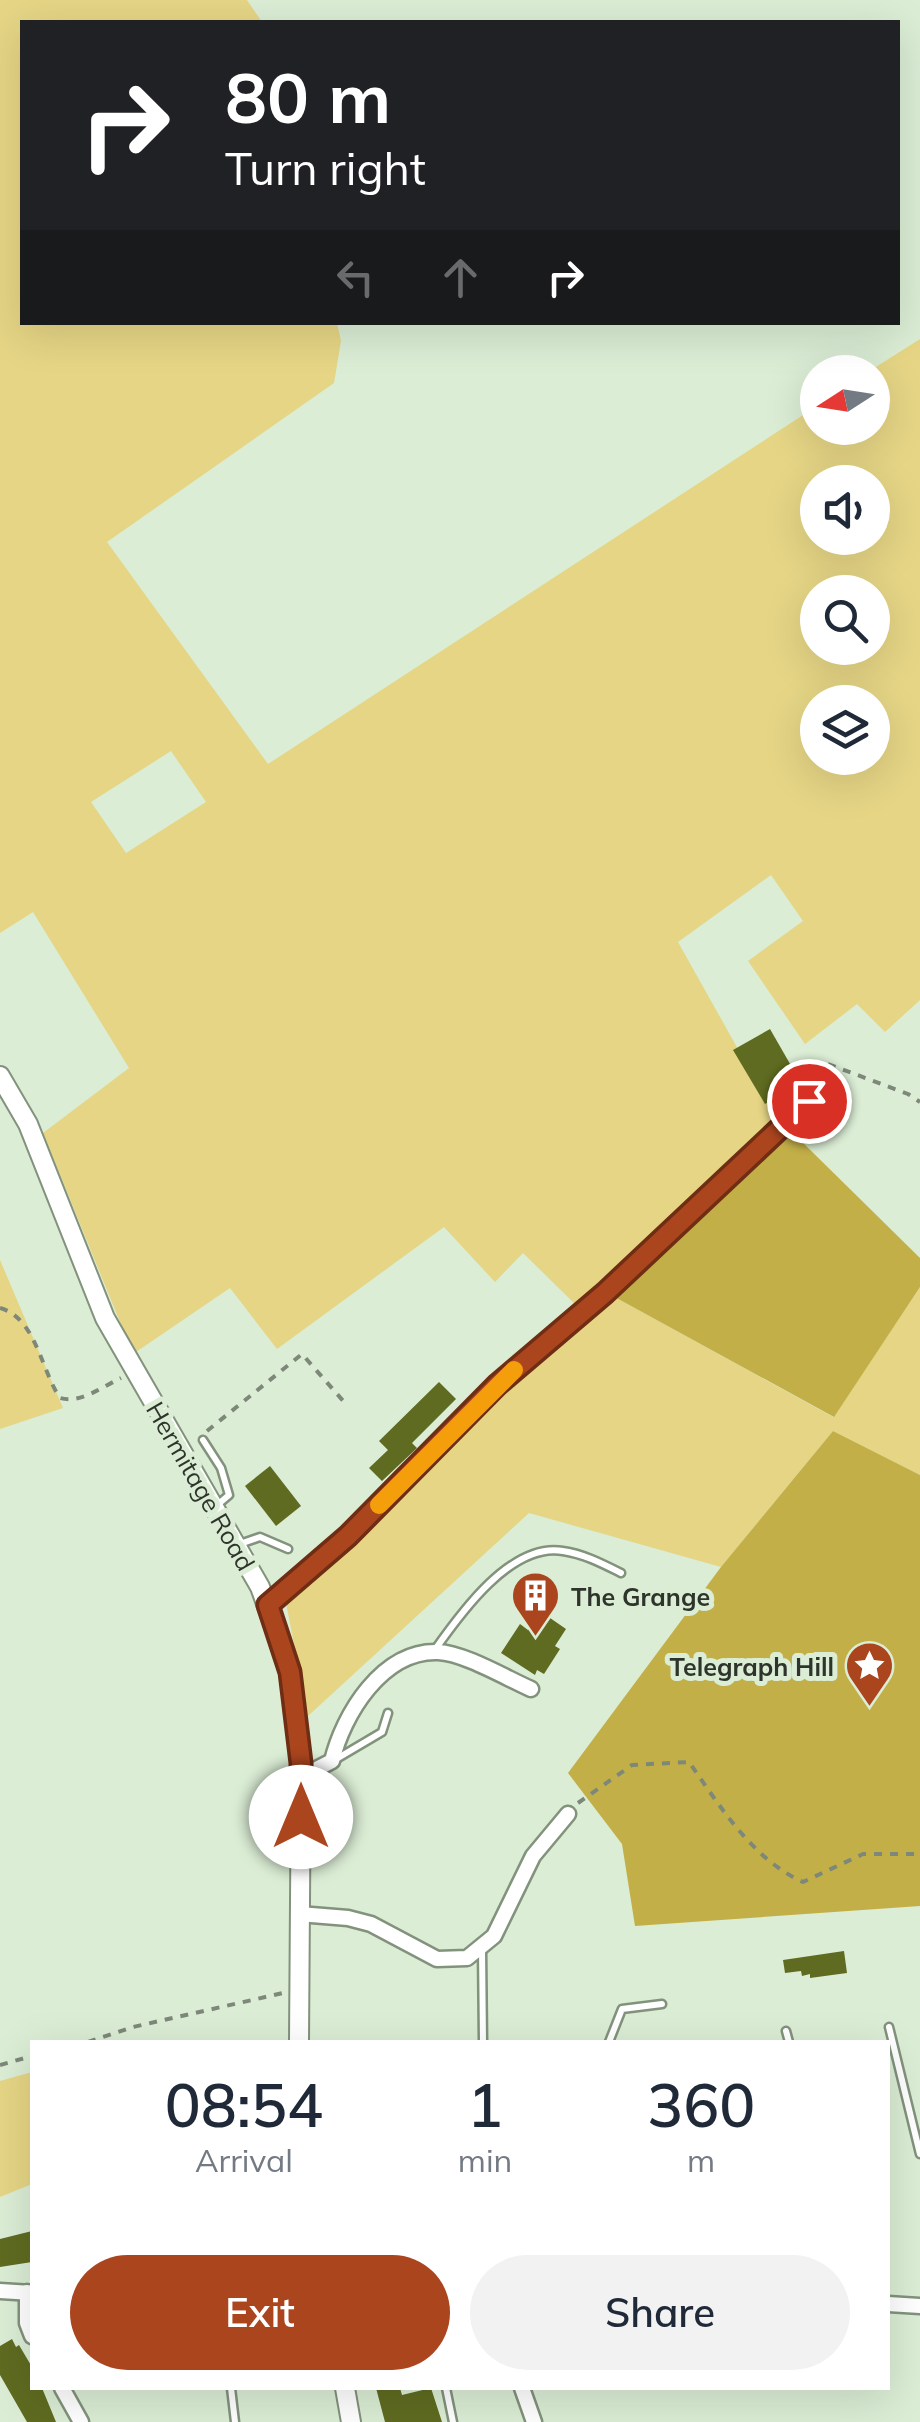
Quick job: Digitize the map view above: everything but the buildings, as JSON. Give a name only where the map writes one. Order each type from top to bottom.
[{"type":"street","name":"Hermitage Road","points":[[0,1076],[28,1124],[105,1318],[268,1605],[290,1672],[301,1777],[299,2040]]},
{"type":"street","points":[[301,1777],[332,1761],[342,1728],[384,1672],[411,1657],[433,1652],[460,1658],[531,1689]]},
{"type":"street","points":[[299,1914],[371,1924],[437,1960],[463,1959],[482,1949],[500,1927],[533,1856],[568,1814]]},
{"type":"street","points":[[0,2291],[30,2293],[30,2331]]},
{"type":"street","points":[[890,2304],[920,2306]]},
{"type":"street","points":[[63,2390],[81,2422]]},
{"type":"street","points":[[346,2390],[351,2422]]},
{"type":"street","points":[[523,2390],[534,2422]]},
{"type":"lane","points":[[268,1605],[348,1536],[497,1385],[605,1293],[809,1101]]},
{"type":"lane","points":[[203,1440],[221,1468],[229,1495],[215,1507]]},
{"type":"lane","points":[[236,1545],[260,1537],[288,1549]]},
{"type":"lane","points":[[433,1652],[462,1612],[509,1567],[532,1552],[560,1550],[621,1573]]},
{"type":"lane","points":[[332,1761],[382,1732],[388,1713]]},
{"type":"lane","points":[[482,1949],[482,2040]]},
{"type":"lane","points":[[609,2040],[622,2009],[662,2004]]},
{"type":"lane","points":[[889,2026],[920,2154]]},
{"type":"lane","points":[[786,2031],[788,2040]]},
{"type":"lane","points":[[231,2390],[234,2422]]},
{"type":"lane","points":[[446,2390],[453,2422]]},
{"type":"path","points":[[828,1064],[920,1102]]},
{"type":"path","points":[[0,1308],[26,1326],[60,1398],[82,1398],[134,1371]]},
{"type":"path","points":[[203,1440],[209,1428],[302,1354],[344,1403]]},
{"type":"path","points":[[568,1814],[581,1799],[632,1764],[689,1762],[733,1825],[782,1872],[803,1882],[864,1854],[920,1854]]},
{"type":"path","points":[[94,2040],[132,2027],[297,1990]]},
{"type":"path","points":[[0,2066],[30,2057]]},
{"type":"shaded area","points":[[0,0],[247,0],[261,20],[20,20],[20,325],[337,325],[341,341],[334,383],[107,542],[268,764],[800,417],[800,445],[890,445],[890,358],[920,339],[920,1000],[885,1032],[857,1004],[805,1044],[748,961],[803,921],[771,875],[678,942],[780,1124],[577,1306],[523,1253],[495,1282],[444,1227],[277,1349],[230,1288],[133,1354],[43,1133],[129,1068],[33,912],[0,933]],"holes":[[[171,751],[206,802],[126,853],[91,802]]]},
{"type":"shaded area","points":[[792,1132],[920,1258],[920,1287],[834,1417],[611,1295]]},
{"type":"shaded area","points":[[0,1260],[63,1408],[0,1429]]},
{"type":"shaded area","points":[[920,1287],[920,1475],[833,1431],[721,1567],[529,1513],[308,1716],[286,1603],[520,1376],[611,1295],[833,1417]]},
{"type":"shaded area","points":[[833,1431],[920,1475],[920,1906],[635,1926],[622,1844],[568,1773],[721,1567]]},
{"type":"shaded area","points":[[30,2073],[30,2185],[0,2197],[0,2081]]},
{"type":"slow traffic","points":[[379,1505],[514,1370]]},
{"type":"place","name":"The Grange","points":[[536,1638]]},
{"type":"place","name":"Telegraph Hill","points":[[869,1708]]},
{"type":"route","points":[[301,1817],[301,1763],[290,1672],[268,1605],[348,1536],[497,1385],[605,1293],[809,1101]]}]
